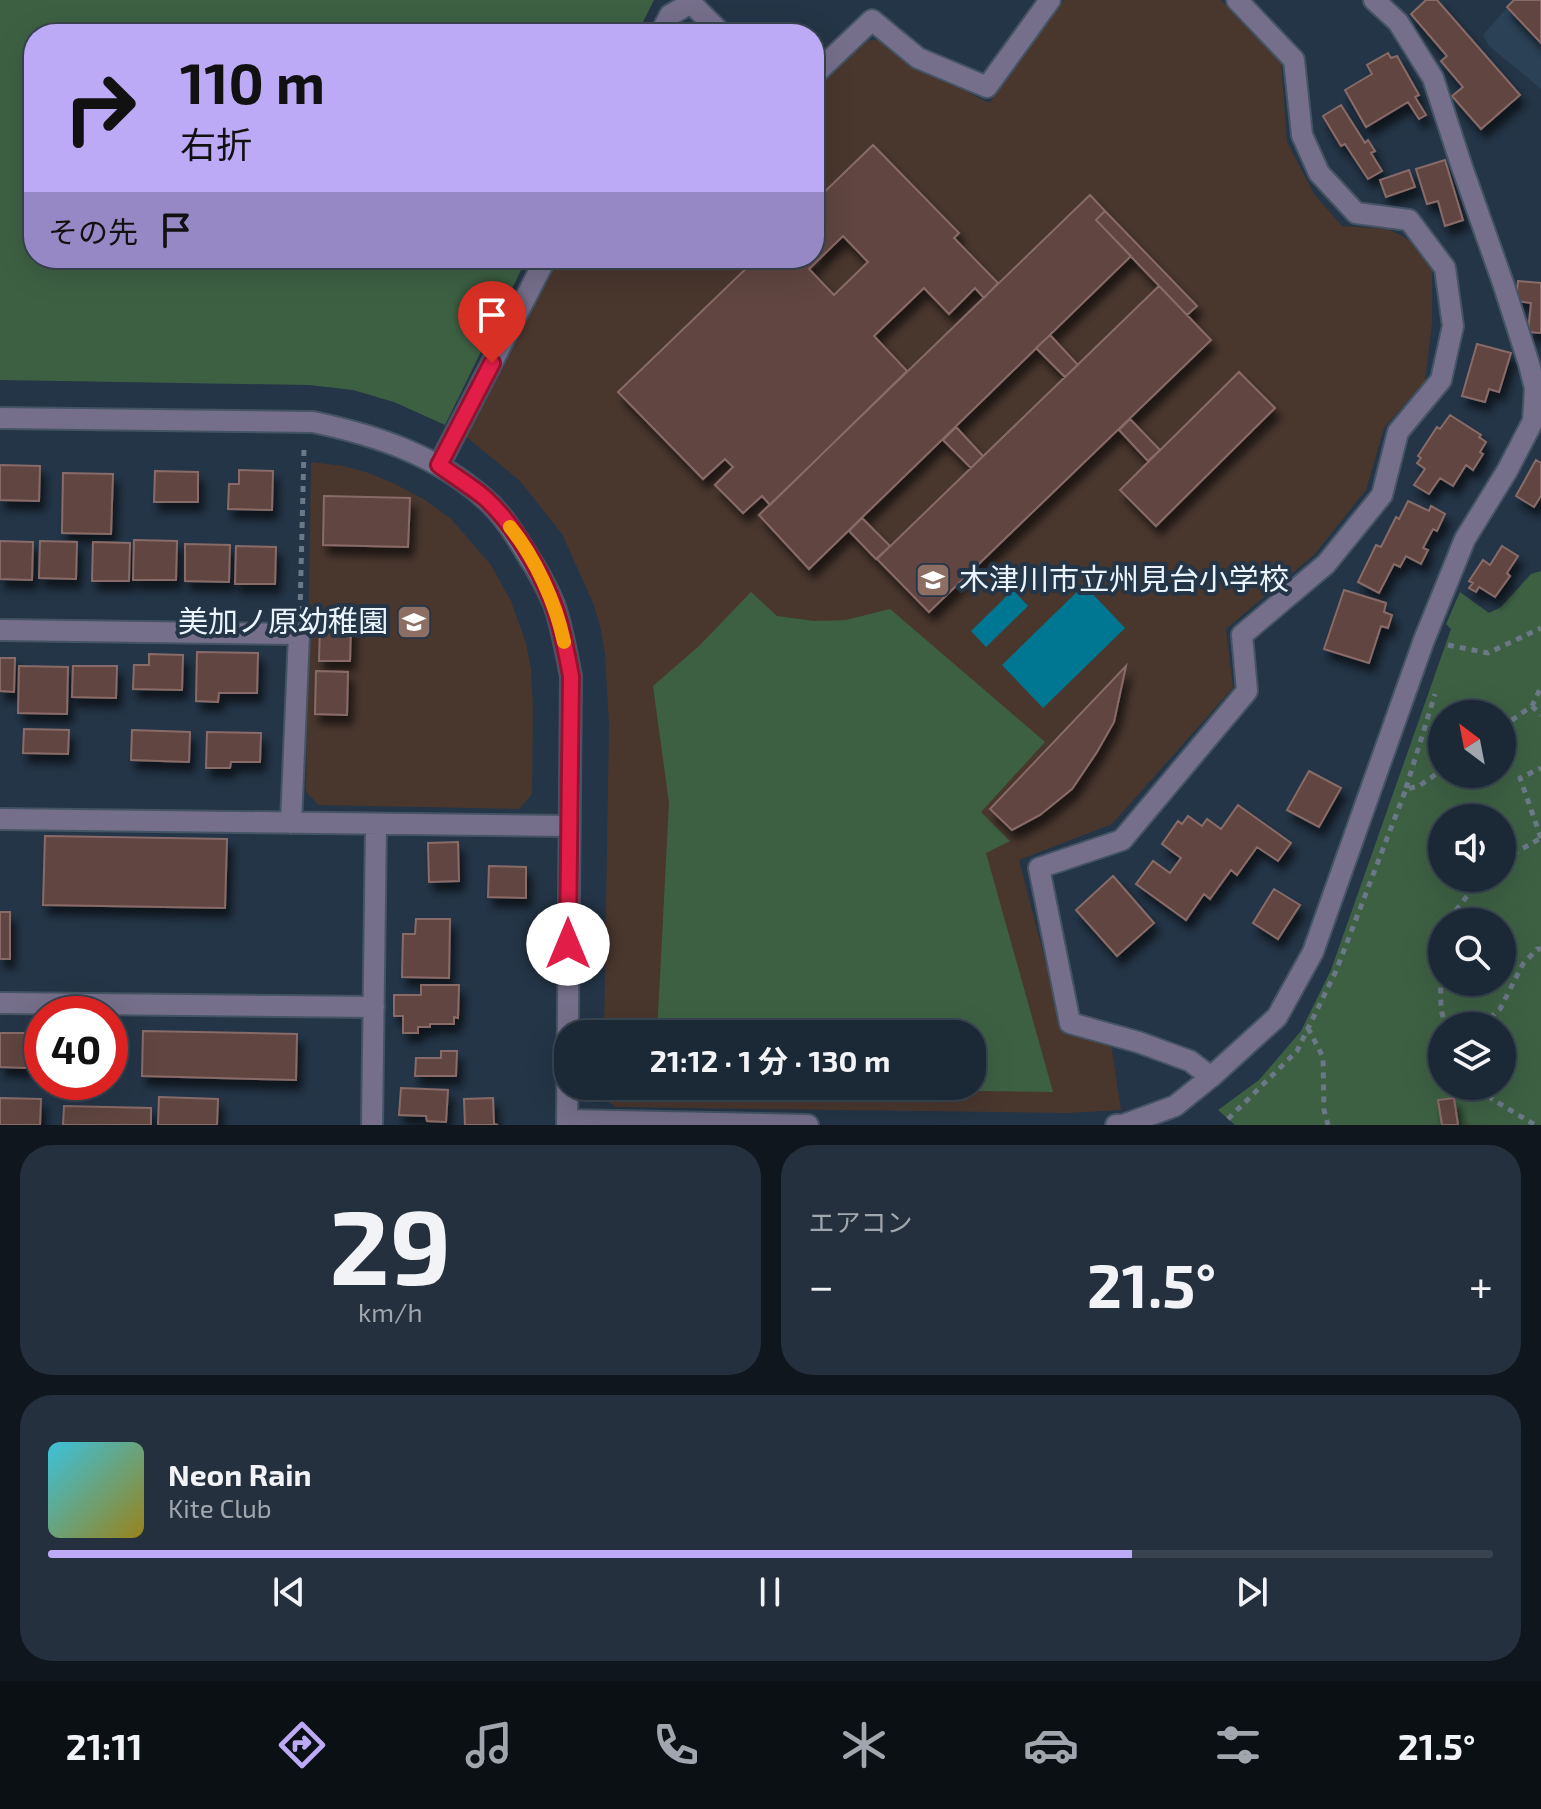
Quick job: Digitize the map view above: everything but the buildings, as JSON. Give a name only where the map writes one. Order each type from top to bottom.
[{"type":"street","points":[[824,66],[872,20],[918,58],[987,87],[1050,0]]},
{"type":"street","points":[[1211,1077],[1190,1061],[1138,1042],[1070,1023],[1039,868],[1122,840],[1247,691],[1242,635],[1326,564],[1382,495],[1398,432],[1441,380],[1453,326],[1445,268],[1409,220],[1356,213],[1319,173],[1302,135],[1294,60],[1237,0]]},
{"type":"street","points":[[1116,1125],[1175,1106],[1277,1017],[1313,952],[1424,640],[1465,539],[1537,422],[1535,388],[1529,364],[1433,78],[1398,22],[1374,0]]},
{"type":"street","points":[[665,24],[670,15],[691,3],[712,24]]},
{"type":"street","points":[[439,465],[541,268]]},
{"type":"street","points":[[0,418],[313,422],[385,441],[439,465],[485,498],[514,533],[553,603],[571,676],[567,1123],[808,1125]]},
{"type":"street","points":[[0,630],[299,634],[291,823]]},
{"type":"street","points":[[0,819],[569,826]]},
{"type":"street","points":[[372,1125],[376,824]]},
{"type":"street","points":[[0,1003],[374,1007]]},
{"type":"path","points":[[299,634],[304,449]]},
{"type":"path","points":[[1424,640],[1488,653],[1541,628]]},
{"type":"path","points":[[1446,660],[1450,645]]},
{"type":"path","points":[[1516,717],[1532,706],[1541,687]]},
{"type":"path","points":[[1406,789],[1437,688]]},
{"type":"path","points":[[1532,706],[1541,715]]},
{"type":"path","points":[[1516,852],[1541,838],[1520,778],[1541,768]]},
{"type":"path","points":[[1458,908],[1470,892]]},
{"type":"path","points":[[1497,1012],[1523,964],[1537,949],[1541,949]]},
{"type":"path","points":[[1308,1028],[1323,1057],[1324,1110],[1328,1125]]},
{"type":"path","points":[[1494,1100],[1535,1125]]},
{"type":"shaded area","name":"木津川市立州見台小学校","points":[[1064,0],[1221,0],[1281,63],[1287,142],[1314,194],[1342,226],[1388,229],[1409,240],[1432,267],[1432,323],[1425,381],[1384,428],[1366,490],[1314,555],[1226,629],[1233,688],[1112,824],[1019,860],[1063,1029],[1111,1044],[1121,1110],[1067,1113],[616,1107],[606,1100],[986,1100],[986,1020],[604,1020],[609,724],[601,630],[594,605],[562,534],[520,481],[464,435],[550,268],[824,268],[824,74],[859,41],[877,40],[906,60],[989,103]]},
{"type":"shaded area","points":[[1514,0],[1541,0],[1541,89],[1489,46],[1483,35]]},
{"type":"shaded area","name":"美加ノ原幼稚園","points":[[311,462],[369,473],[425,500],[451,519],[491,565],[511,601],[526,643],[531,669],[532,794],[519,809],[319,805],[306,792]]},
{"type":"green space","points":[[0,0],[654,0],[642,24],[24,24],[24,268],[522,268],[445,425],[394,402],[353,390],[309,385],[0,380]]},
{"type":"green space","points":[[1541,571],[1541,1125],[1235,1125],[1218,1110],[1259,1080],[1301,1031],[1331,970],[1451,629],[1446,624],[1460,592],[1489,613],[1501,607],[1531,574]]},
{"type":"green space","points":[[751,592],[777,616],[814,621],[846,620],[890,609],[1045,742],[981,812],[1010,841],[986,853],[1053,1092],[986,1091],[986,1020],[658,1020],[669,803],[653,686],[699,646]]},
{"type":"water","points":[[1084,585],[1125,628],[1043,708],[1002,665]]},
{"type":"water","points":[[1013,590],[1028,606],[986,647],[971,631]]},
{"type":"slow traffic","points":[[510,527],[553,603],[564,642]]},
{"type":"place","name":"木津川市立州見台小学校","points":[[933,580]]},
{"type":"place","name":"美加ノ原幼稚園","points":[[414,622]]},
{"type":"route","points":[[492,363],[439,465],[485,498],[514,533],[553,603],[563,635],[571,676],[568,944]]}]
